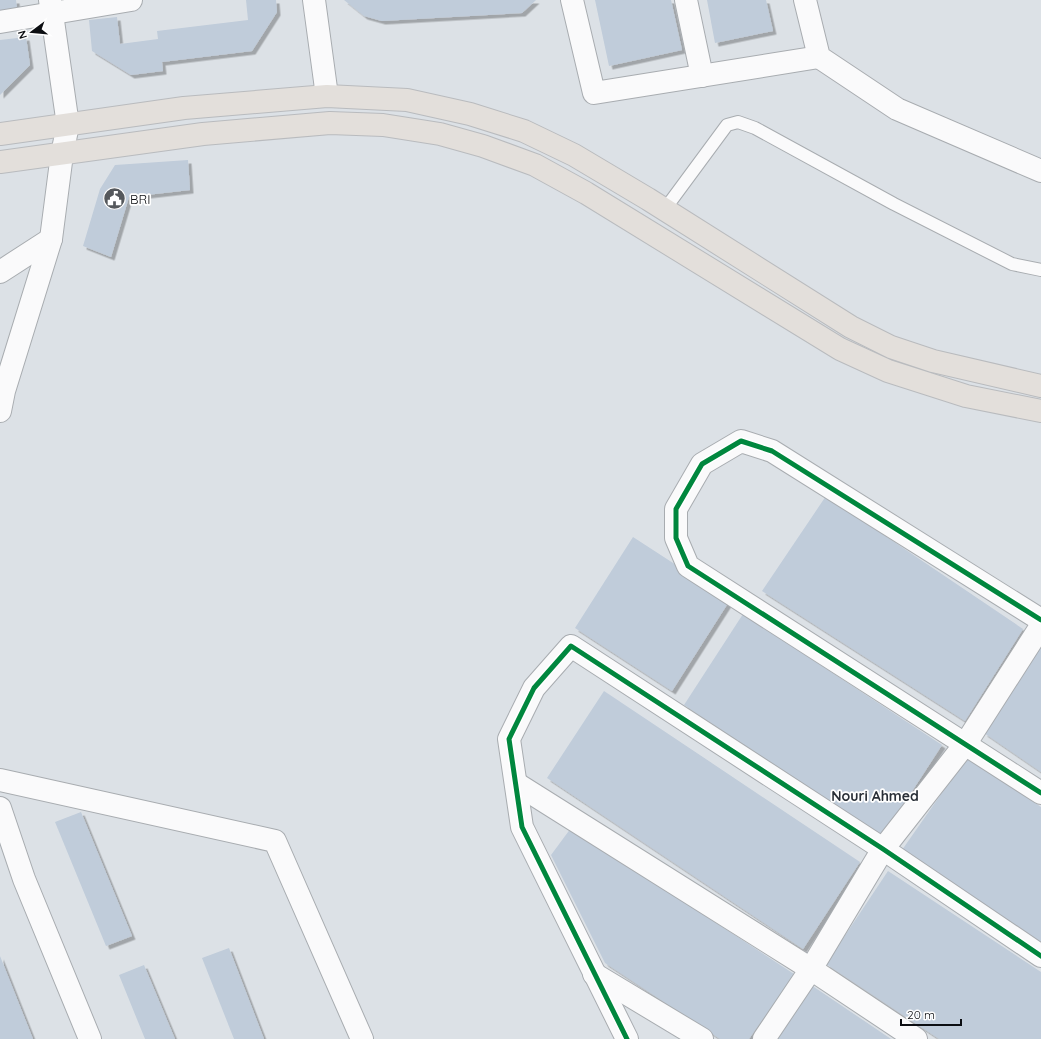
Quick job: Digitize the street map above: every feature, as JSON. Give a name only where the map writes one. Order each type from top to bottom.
[{"type":"main road","points":[[0,134],[184,108],[327,96],[407,100],[470,114],[524,131],[574,155],[665,209],[850,327],[891,347],[933,362],[1041,386]]},
{"type":"main road","points":[[0,162],[203,134],[330,123],[383,126],[440,134],[483,146],[534,165],[586,193],[840,349],[854,356],[888,371],[966,396],[1041,411]]},
{"type":"street","points":[[0,22],[51,6],[131,0]]},
{"type":"street","points":[[314,0],[327,96]]},
{"type":"street","points":[[572,0],[594,93],[819,57]]},
{"type":"street","points":[[686,0],[702,76]]},
{"type":"street","points":[[805,0],[819,57],[897,110],[1041,171]]},
{"type":"street","points":[[0,411],[4,391],[51,239],[62,154],[68,125],[51,6]]},
{"type":"street","points":[[0,272],[51,239]]},
{"type":"street","points":[[1041,620],[772,451],[741,441],[702,464],[676,509],[676,538],[688,566],[966,743],[1041,793]]},
{"type":"street","points":[[764,1039],[812,969],[883,849],[966,743],[1041,626]]},
{"type":"street","points":[[626,1039],[522,826],[509,739],[534,688],[571,646],[883,849],[1041,956]]},
{"type":"street","points":[[0,780],[275,841],[362,1039]]},
{"type":"street","points":[[516,784],[812,969],[916,1039]]},
{"type":"street","points":[[0,808],[26,885],[90,1039]]},
{"type":"street","points":[[594,974],[702,1039]]},
{"type":"lane","points":[[665,209],[727,125],[738,122],[755,128],[894,204],[1012,264],[1041,270]]},
{"type":"building","points":[[0,0],[16,0],[17,8],[0,11]]},
{"type":"building","points":[[246,0],[276,0],[277,12],[252,51],[162,62],[163,71],[131,75],[92,51],[89,20],[117,17],[120,44],[158,39],[157,31],[248,20]]},
{"type":"building","points":[[344,0],[536,0],[522,13],[382,21],[364,16]]},
{"type":"building","points":[[595,0],[671,0],[682,50],[609,66]]},
{"type":"building","points":[[707,0],[766,0],[773,31],[715,43]]},
{"type":"building","points":[[26,37],[30,65],[0,95],[0,40]]},
{"type":"building","points":[[188,160],[190,190],[129,197],[111,257],[83,246],[100,189],[115,165]]},
{"type":"building","points":[[826,496],[1023,629],[965,721],[762,591]]},
{"type":"building","points":[[633,537],[730,600],[672,691],[575,628]]},
{"type":"building","points":[[743,614],[942,745],[883,836],[684,705]]},
{"type":"building","points":[[1041,642],[1041,772],[984,733]]},
{"type":"building","points":[[604,691],[860,862],[803,949],[547,778]]},
{"type":"building","points":[[967,757],[1041,807],[1041,942],[902,850]]},
{"type":"building","points":[[81,812],[132,936],[106,946],[55,822]]},
{"type":"building","points":[[571,828],[794,974],[749,1039],[720,1039],[605,963],[551,855]]},
{"type":"building","points":[[888,871],[1041,972],[1041,1039],[939,1039],[826,964]]},
{"type":"building","points":[[229,948],[264,1039],[234,1039],[202,958]]},
{"type":"building","points":[[0,956],[33,1039],[0,1039]]},
{"type":"building","points":[[144,965],[175,1039],[145,1039],[119,975]]},
{"type":"building","points":[[811,985],[891,1039],[777,1039]]},
{"type":"cycle path","points":[[1041,620],[772,451],[741,441],[702,464],[676,509],[676,538],[688,566],[1041,793]]},
{"type":"cycle path","points":[[627,1039],[522,827],[509,739],[534,688],[571,646],[883,849],[1041,956]]},
{"type":"place","name":"BRI","points":[[114,199]]},
{"type":"district","name":"Nouri Ahmed","points":[[875,796]]}]
